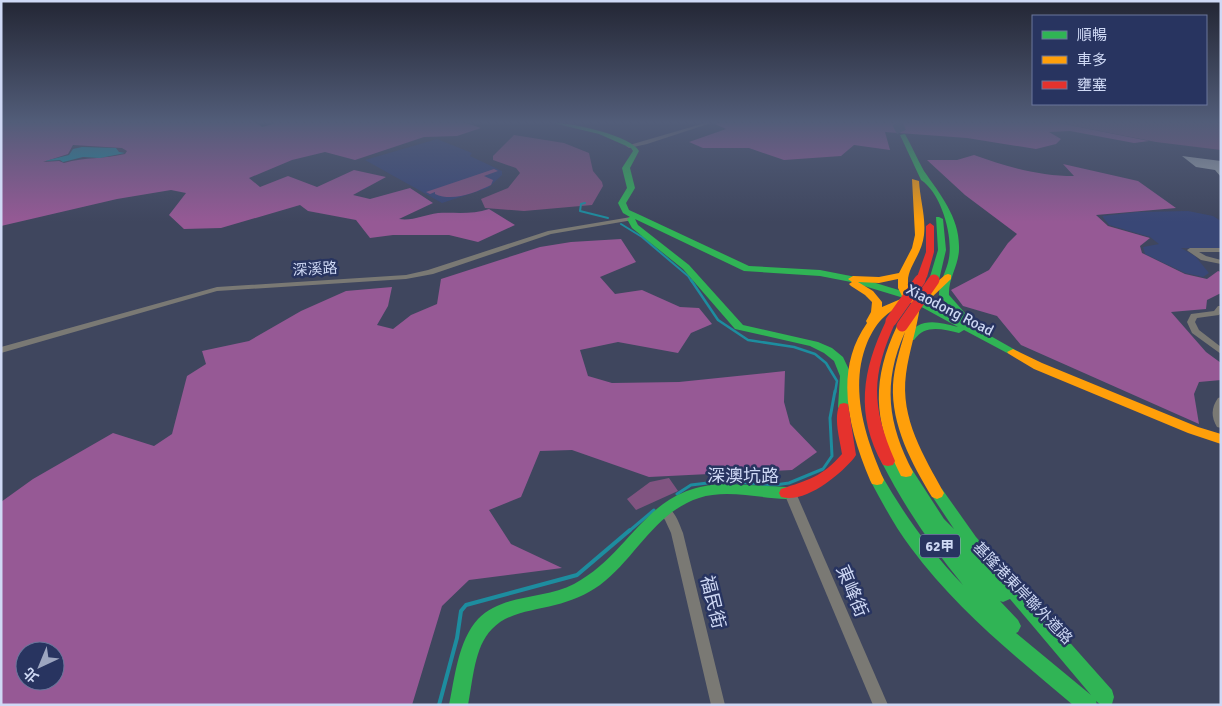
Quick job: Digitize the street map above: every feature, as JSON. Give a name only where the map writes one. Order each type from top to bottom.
[{"type":"main road","name":"深澳坑路","points":[[458,705],[477,634],[484,624],[516,607],[573,591],[589,583],[665,511],[682,498],[696,493],[712,492],[790,493],[820,481],[834,472],[842,466],[849,455],[844,421],[846,379],[842,366],[829,352],[806,341],[750,332],[739,327],[686,267],[635,226],[634,218],[622,213],[615,205],[624,190],[620,168],[628,156]]},
{"type":"main road","name":"基隆港東岸聯外道路","points":[[905,156],[914,181],[927,207],[932,243],[928,262],[922,277],[896,324],[884,375],[883,398],[886,420],[896,450],[911,479],[939,524],[1025,618],[1110,701]]},
{"type":"main road","name":"基隆港東岸聯外道路","points":[[911,156],[920,170],[932,198],[942,231],[940,265],[934,280],[878,347],[870,381],[872,422],[894,477],[939,545],[1009,623],[1088,705]]},
{"type":"main road","points":[[920,170],[938,193],[954,239],[954,257],[942,288],[944,295],[976,332]]},
{"type":"main road","points":[[909,342],[910,301],[901,289],[903,275],[918,246],[921,224],[915,198],[914,181]]},
{"type":"main road","name":"Xiaodong Road","points":[[634,218],[747,268],[820,273],[853,281],[910,301],[976,332],[1038,366],[1193,430],[1221,438]]},
{"type":"main road","points":[[853,281],[879,280],[903,275]]},
{"type":"main road","points":[[868,327],[886,306],[925,298],[948,276]]},
{"type":"main road","points":[[853,281],[869,293],[877,302],[876,312],[856,354],[853,375],[857,431],[868,462],[888,502],[917,545],[954,584],[1012,641],[1088,705]]},
{"type":"main road","name":"Xiaodong Road","points":[[910,301],[1028,367],[1196,438],[1221,446]]},
{"type":"main road","points":[[959,330],[940,326],[919,326],[912,333],[899,392],[902,417],[915,451],[935,489],[979,552],[1110,701]]},
{"type":"street","name":"深溪路","points":[[1,350],[217,289],[420,274],[550,232],[634,218]]},
{"type":"street","points":[[1221,251],[1190,250],[1204,258],[1221,262]]},
{"type":"street","points":[[1221,308],[1216,312],[1194,316],[1191,322],[1195,331],[1221,351]]},
{"type":"street","points":[[1221,400],[1216,411],[1221,425]]},
{"type":"street","name":"東峰街","points":[[790,493],[881,705]]},
{"type":"street","name":"福民街","points":[[665,511],[677,533],[718,705]]},
{"type":"shaded area","points":[[1,156],[62,156],[43,162],[59,161],[64,163],[115,156],[309,156],[292,160],[249,178],[260,187],[288,176],[317,187],[354,170],[386,177],[353,195],[370,199],[410,188],[433,203],[399,219],[414,219],[438,213],[470,213],[489,209],[515,225],[478,242],[449,235],[393,235],[370,238],[356,220],[308,211],[300,205],[221,228],[184,229],[169,215],[186,193],[171,190],[117,199],[1,226]]},
{"type":"shaded area","points":[[65,156],[110,156],[100,158],[83,157],[63,162],[60,160],[45,161]]},
{"type":"shaded area","points":[[340,156],[367,156],[355,160]]},
{"type":"shaded area","points":[[379,156],[470,156],[502,171],[502,175],[488,188],[442,203],[365,160]]},
{"type":"shaded area","points":[[493,156],[590,156],[593,171],[603,186],[592,205],[524,211],[485,208],[481,199],[508,188],[520,173],[516,168],[493,160]]},
{"type":"shaded area","points":[[772,156],[841,156],[841,156],[784,160]]},
{"type":"shaded area","points":[[977,156],[1036,173],[1074,176],[1063,164],[1138,181],[1176,208],[1096,215],[1108,226],[1150,238],[1140,246],[1142,253],[1185,274],[1207,279],[1218,271],[1221,272],[1221,293],[1207,300],[1206,309],[1171,312],[1206,352],[1221,363],[1221,380],[1199,382],[1194,394],[1199,424],[1021,345],[997,316],[963,306],[951,290],[989,270],[1008,243],[1017,234],[965,195],[927,160],[957,160]]},
{"type":"shaded area","points":[[494,169],[498,171],[484,176],[493,180],[491,185],[471,193],[449,197],[435,194],[435,192],[430,194],[426,192]]},
{"type":"shaded area","points":[[1188,211],[1213,216],[1221,221],[1221,249],[1181,248],[1195,256],[1209,273],[1203,277],[1185,273],[1145,254],[1143,247],[1159,244],[1150,237],[1109,225],[1102,216],[1137,212]]},
{"type":"shaded area","points":[[621,239],[636,262],[600,277],[615,294],[642,290],[680,307],[699,308],[712,324],[691,333],[678,353],[618,342],[580,350],[588,376],[612,383],[679,382],[785,371],[784,402],[790,424],[817,452],[792,470],[649,477],[572,450],[540,451],[521,497],[489,510],[511,544],[562,568],[469,580],[442,606],[412,705],[1,705],[1,502],[33,479],[113,433],[154,446],[172,434],[187,376],[206,364],[202,351],[249,341],[301,311],[346,291],[392,287],[388,306],[377,325],[393,329],[411,315],[437,304],[441,279],[540,247],[571,242]]},
{"type":"shaded area","points":[[669,478],[678,491],[636,510],[627,499],[650,482]]},
{"type":"building","points":[[1182,156],[1221,161],[1221,177],[1215,170],[1196,167]]},
{"type":"waterway","points":[[585,203],[581,204],[580,211],[608,218]]},
{"type":"waterway","points":[[621,224],[642,237],[688,276],[692,282]]},
{"type":"waterway","points":[[691,280],[718,320],[748,340],[794,347],[815,354],[826,363],[837,381],[835,393]]},
{"type":"waterway","points":[[677,494],[691,485],[724,481],[775,485],[789,483],[823,469],[832,456],[830,418],[835,391]]},
{"type":"waterway","points":[[628,532],[654,510]]},
{"type":"waterway","points":[[439,705],[457,638],[461,611],[466,605],[577,575],[630,530]]},
{"type":"traffic: fast","points":[[633,156],[626,168],[631,188],[622,203],[626,211],[637,217],[747,269],[820,273],[853,279],[911,297],[1013,352]]},
{"type":"traffic: fast","points":[[913,156],[925,180]]},
{"type":"traffic: fast","points":[[920,170],[934,189],[946,211],[954,234],[954,258],[944,285],[944,295],[976,332]]},
{"type":"traffic: fast","points":[[631,219],[635,226],[686,267],[739,327],[799,340],[828,350],[838,359],[845,372],[844,407]]},
{"type":"traffic: fast","points":[[934,280],[942,250],[939,219]]},
{"type":"traffic: fast","points":[[910,338],[919,328],[931,325],[959,330]]},
{"type":"traffic: fast","points":[[888,461],[913,506],[943,548],[1012,626]]},
{"type":"traffic: fast","points":[[906,472],[939,523],[1003,595]]},
{"type":"traffic: fast","points":[[877,480],[895,513],[943,575],[1000,630],[1088,705]]},
{"type":"traffic: fast","points":[[458,705],[475,639],[486,623],[496,616],[518,606],[555,598],[578,590],[609,568],[662,512],[678,501],[695,493],[717,489],[786,493]]},
{"type":"traffic: fast","points":[[937,493],[971,542],[1105,697]]},
{"type":"traffic: slow","points":[[877,480],[863,444],[854,407],[854,369],[858,351],[874,320],[889,307],[910,300],[903,290],[902,283],[904,273],[918,243],[920,220],[915,181]]},
{"type":"traffic: slow","points":[[853,279],[879,280],[903,275]]},
{"type":"traffic: slow","points":[[926,297],[948,277]]},
{"type":"traffic: slow","points":[[854,284],[869,293],[877,302],[876,312],[871,321]]},
{"type":"traffic: slow","points":[[915,306],[900,375],[899,398],[901,412],[910,441],[937,493]]},
{"type":"traffic: slow","points":[[902,326],[888,363],[884,382],[884,400],[890,436],[906,472]]},
{"type":"traffic: slow","points":[[1013,352],[1038,366],[1193,430],[1221,439]]},
{"type":"traffic: jam","points":[[922,277],[930,252],[930,226]]},
{"type":"traffic: jam","points":[[891,321],[922,277]]},
{"type":"traffic: jam","points":[[902,326],[934,280]]},
{"type":"traffic: jam","points":[[888,461],[874,424],[870,390],[876,357],[891,321]]},
{"type":"traffic: jam","points":[[786,493],[804,489],[821,480],[849,455],[844,407]]}]
